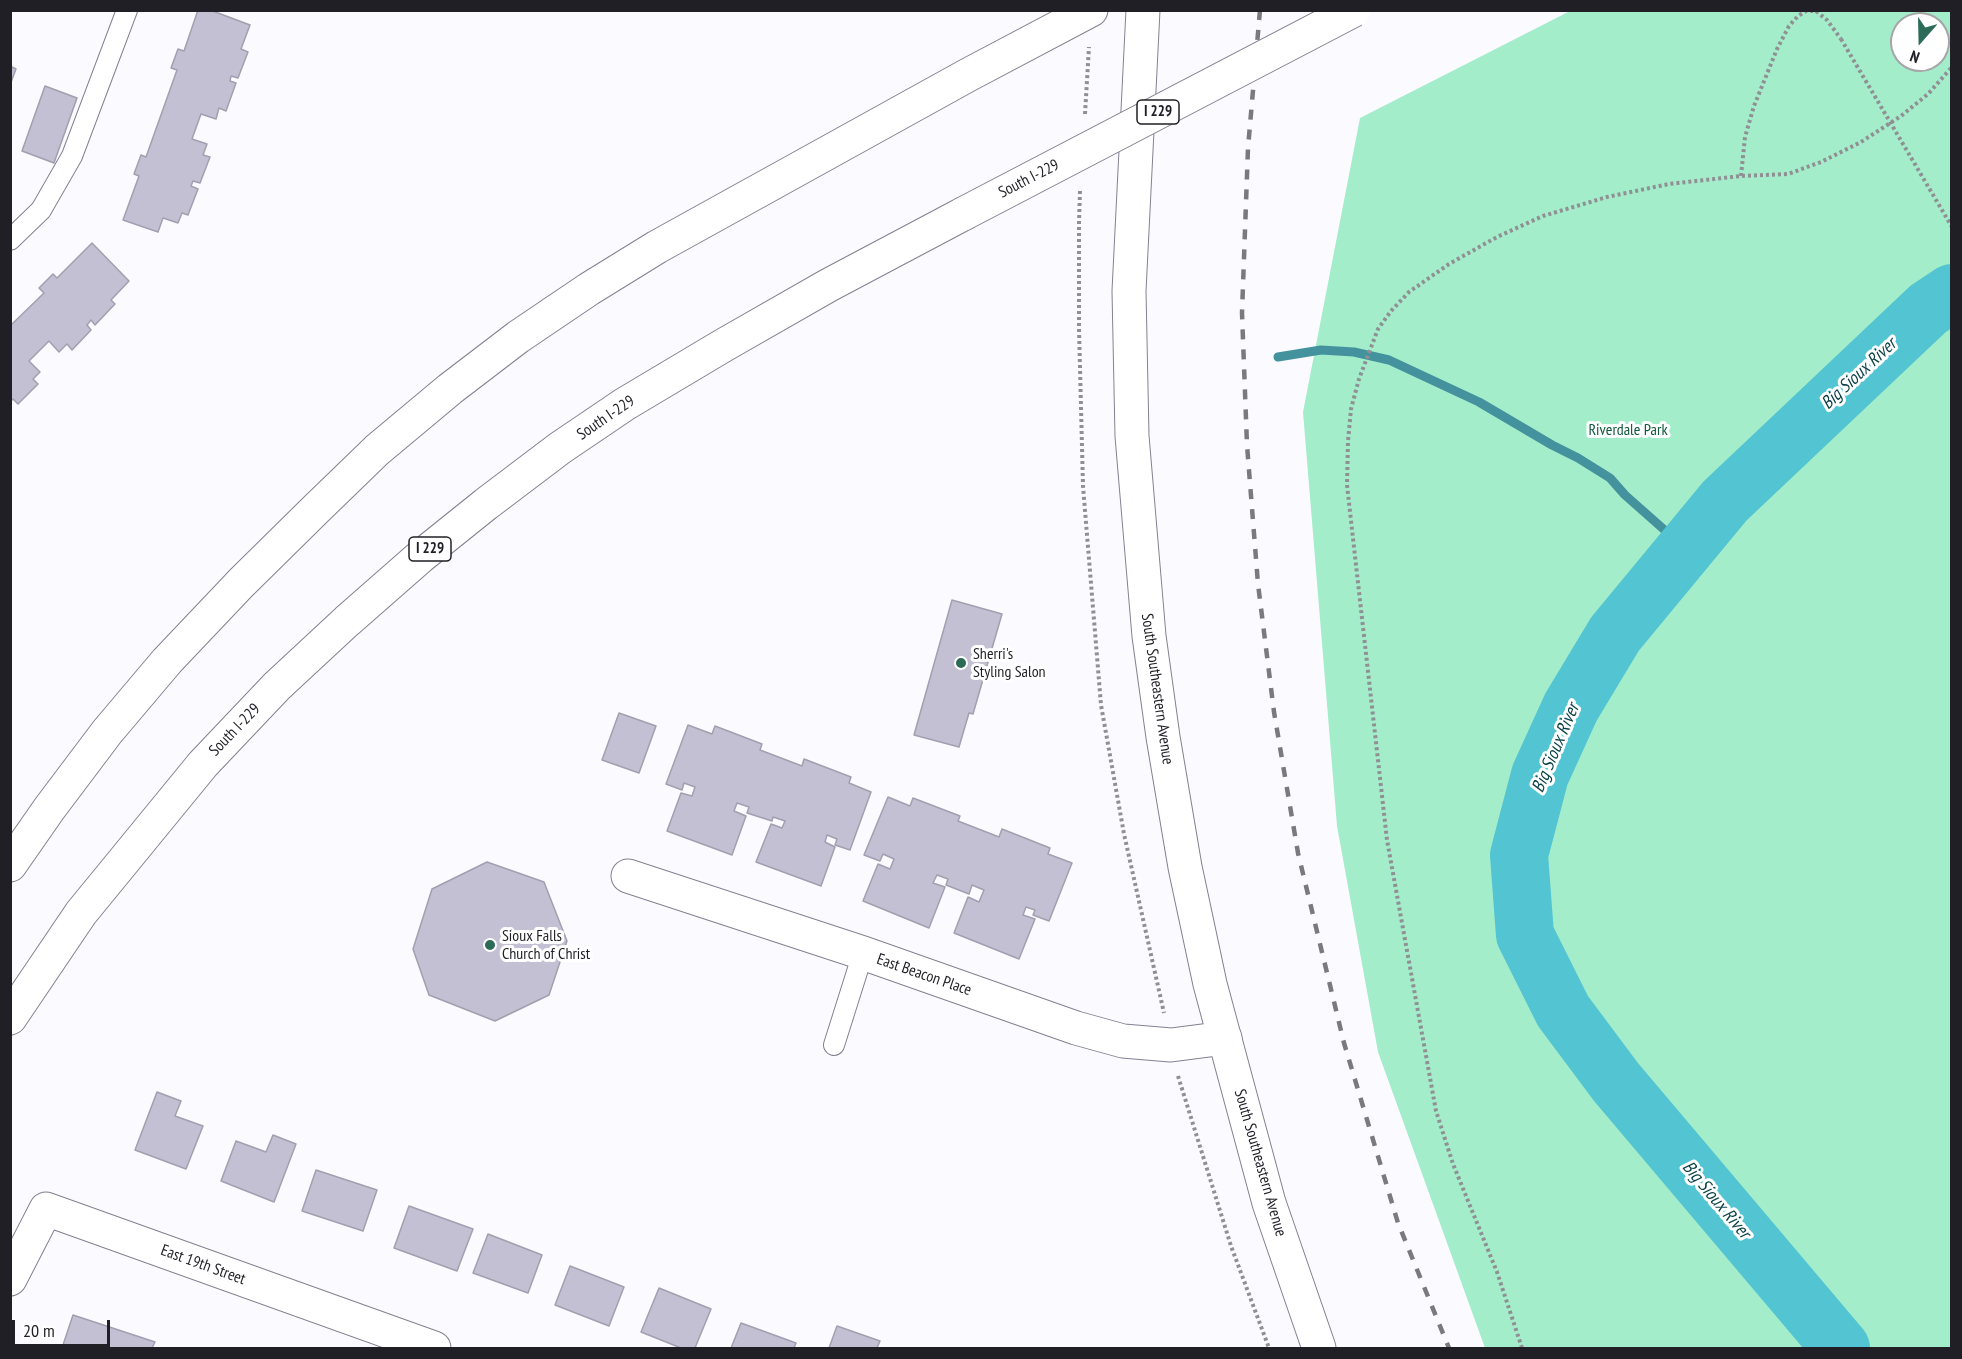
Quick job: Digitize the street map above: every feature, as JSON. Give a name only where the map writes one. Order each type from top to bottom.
[{"type":"main road","points":[[10,865],[107,732],[166,661],[241,583],[377,450],[450,389],[518,337],[657,248],[968,75],[1091,10]]},
{"type":"main road","name":"South Southeastern Avenue","points":[[1143,10],[1129,291],[1132,436],[1139,540],[1153,670],[1181,846],[1210,984],[1269,1203],[1319,1348]]},
{"type":"main road","name":"South I-229","points":[[10,1018],[81,913],[203,764],[277,686],[346,621],[420,557],[551,455],[625,404],[829,285],[1354,10]]},
{"type":"main road","name":"East Beacon Place","points":[[628,876],[863,953],[1076,1028],[1123,1041],[1171,1045],[1225,1038]]},
{"type":"main road","name":"East 19th Street","points":[[10,1279],[46,1209],[434,1348]]},
{"type":"lane","points":[[10,240],[41,210],[72,156],[128,10]]},
{"type":"lane","points":[[834,1045],[863,953]]},
{"type":"path","points":[[1741,176],[1745,137],[1754,106],[1777,49],[1789,26],[1798,16],[1806,11],[1816,11],[1827,20],[1841,39],[1952,227]]},
{"type":"path","points":[[1522,1348],[1497,1272],[1453,1164],[1436,1110],[1387,840],[1347,485],[1348,441],[1359,379],[1378,329],[1409,292],[1449,264],[1497,237],[1543,216],[1607,197],[1659,186],[1741,176],[1788,174],[1821,162],[1861,142],[1901,116],[1928,94],[1952,67]]},
{"type":"green space","name":"Riverdale Park","points":[[1572,10],[1951,11],[1951,1348],[1485,1348],[1378,1052],[1337,826],[1303,412],[1360,118]]},
{"type":"building","points":[[198,10],[210,10],[250,25],[241,49],[248,52],[238,78],[231,76],[230,81],[236,83],[226,111],[219,108],[216,119],[201,114],[192,139],[207,144],[203,155],[210,157],[200,183],[193,181],[191,186],[198,189],[188,215],[182,213],[178,223],[163,218],[158,232],[123,220],[139,176],[134,174],[141,155],[146,157],[177,70],[171,68],[178,49],[184,51]]},
{"type":"building","points":[[10,66],[16,69],[10,85]]},
{"type":"building","points":[[45,86],[77,98],[54,163],[22,151]]},
{"type":"building","points":[[92,243],[129,281],[111,300],[115,304],[95,325],[91,320],[87,325],[91,330],[72,350],[67,344],[59,352],[49,341],[29,361],[40,372],[33,379],[38,384],[18,404],[13,399],[10,402],[10,326],[44,293],[39,288],[53,274],[57,278]]},
{"type":"building","name":"Sherri's Styling Salon","points":[[952,600],[1002,614],[973,714],[969,713],[959,747],[914,735]]},
{"type":"building","points":[[619,713],[656,726],[639,773],[602,760]]},
{"type":"building","points":[[688,725],[712,734],[715,726],[762,744],[760,750],[802,766],[804,759],[851,777],[849,783],[871,792],[850,850],[835,845],[837,839],[827,835],[825,842],[835,847],[821,886],[756,862],[771,824],[782,828],[785,821],[773,817],[772,821],[747,813],[749,807],[737,803],[734,811],[746,816],[732,855],[667,831],[681,793],[692,796],[695,787],[684,783],[682,790],[666,784]]},
{"type":"building","points":[[888,797],[910,806],[913,798],[960,816],[958,821],[999,837],[1002,829],[1050,848],[1048,854],[1072,863],[1049,921],[1033,915],[1035,910],[1026,907],[1023,915],[1035,919],[1019,959],[954,933],[968,897],[979,902],[984,890],[972,885],[969,894],[946,885],[948,879],[937,875],[933,883],[945,887],[929,928],[863,901],[878,864],[890,869],[894,859],[883,854],[880,861],[864,855]]},
{"type":"building","name":"Sioux Falls Church of Christ","points":[[487,862],[544,882],[567,941],[549,995],[495,1021],[429,995],[413,949],[432,889]]},
{"type":"building","points":[[157,1092],[181,1101],[175,1116],[203,1126],[186,1169],[135,1150]]},
{"type":"building","points":[[273,1135],[296,1144],[274,1202],[221,1181],[236,1141],[266,1152]]},
{"type":"building","points":[[316,1170],[377,1190],[363,1231],[302,1211]]},
{"type":"building","points":[[409,1206],[473,1229],[457,1271],[394,1248]]},
{"type":"building","points":[[488,1234],[542,1255],[528,1293],[473,1273]]},
{"type":"building","points":[[570,1266],[624,1287],[609,1326],[555,1305]]},
{"type":"building","points":[[659,1288],[711,1309],[695,1348],[681,1348],[641,1332]]},
{"type":"building","points":[[73,1315],[155,1342],[152,1348],[62,1348]]},
{"type":"building","points":[[741,1323],[796,1343],[794,1348],[731,1348]]},
{"type":"building","points":[[837,1326],[880,1341],[877,1348],[829,1348]]},
{"type":"waterway","name":"Big Sioux River","points":[[1841,1348],[1616,1082],[1563,1011],[1525,935],[1519,855],[1540,775],[1571,707],[1615,634],[1725,501],[1928,309],[1952,293]]},
{"type":"waterway","points":[[1278,357],[1321,350],[1354,352],[1389,360],[1479,402],[1610,478],[1625,495],[1686,549]]},
{"type":"railway","points":[[1260,10],[1248,148],[1242,313],[1247,445],[1258,584],[1274,712],[1298,853],[1344,1043],[1398,1223],[1449,1348]]},
{"type":"place","name":"Sherri's Styling Salon","points":[[961,663]]},
{"type":"place","name":"Sioux Falls Church of Christ","points":[[490,945]]}]
